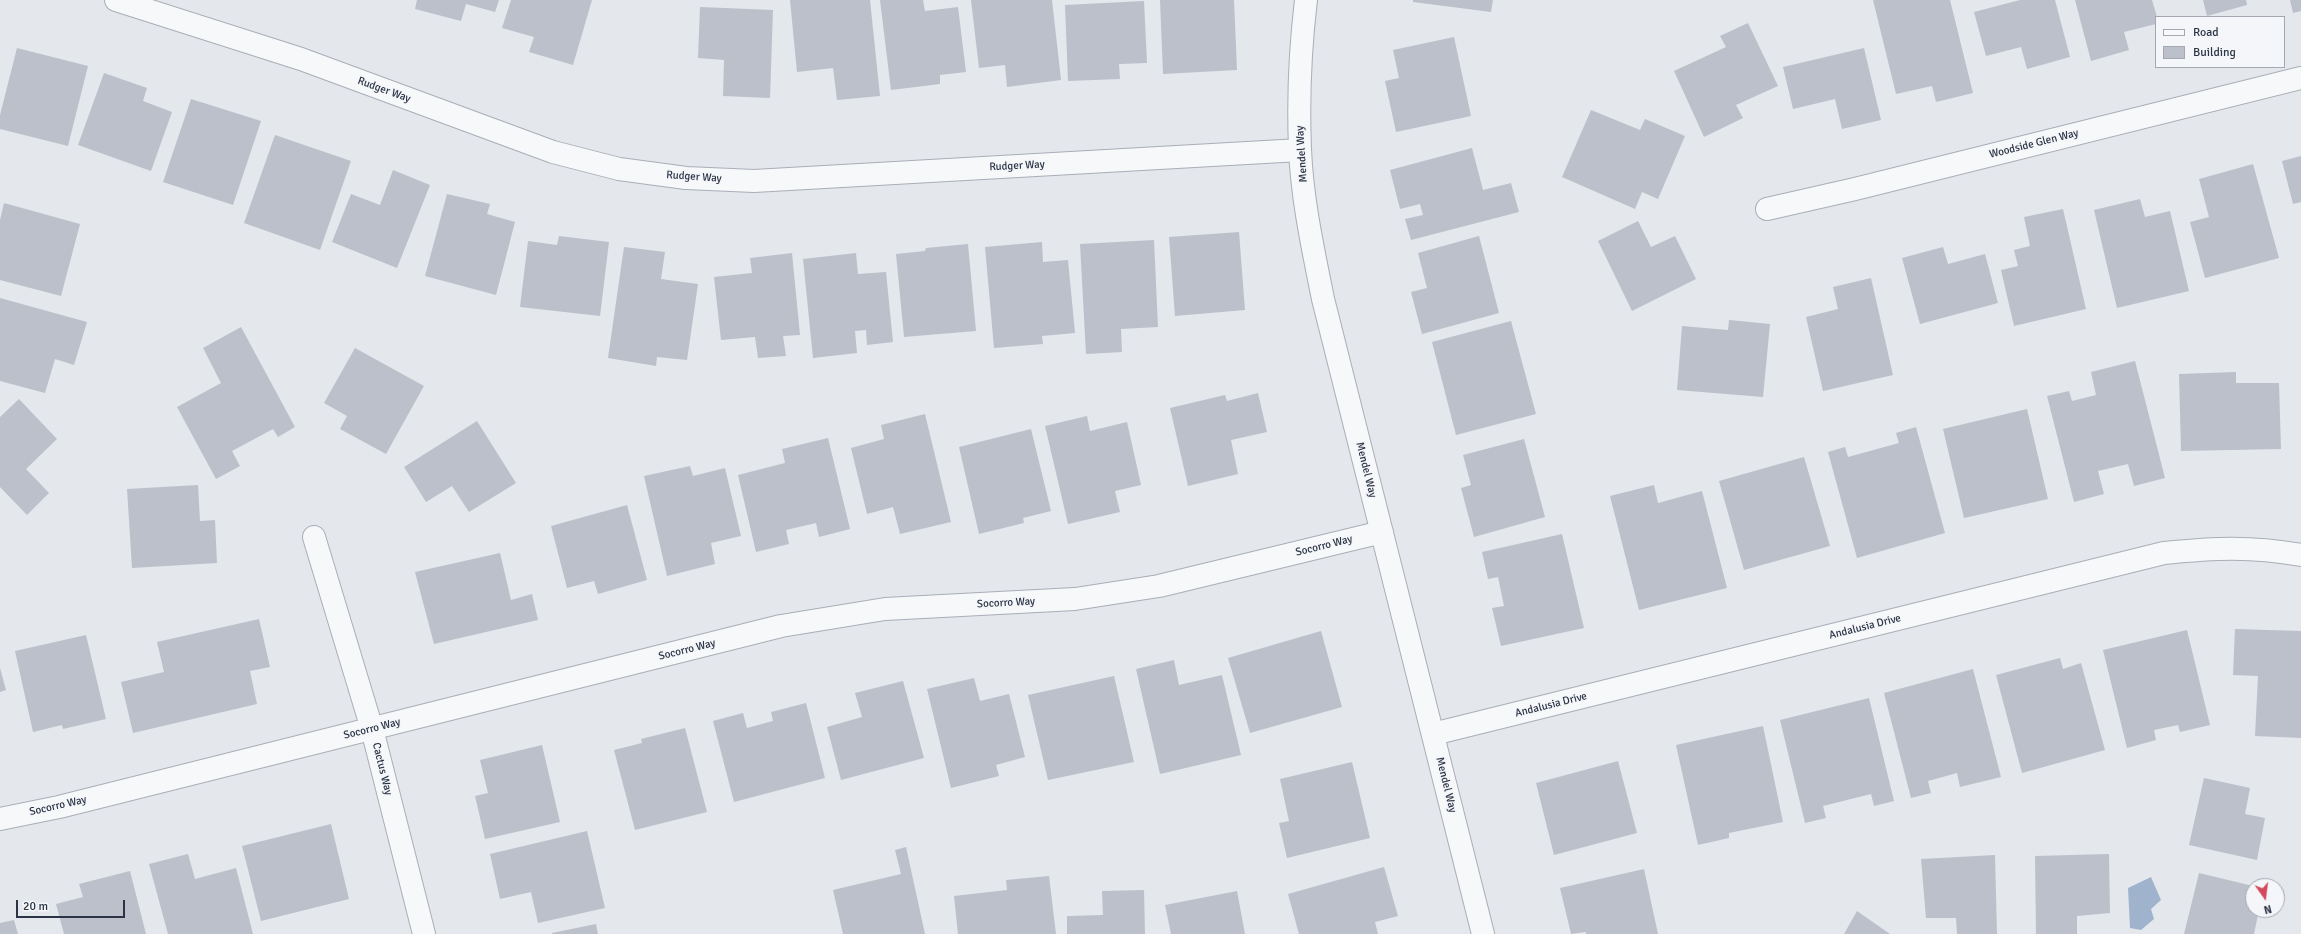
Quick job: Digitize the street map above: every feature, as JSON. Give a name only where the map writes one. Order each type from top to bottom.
[{"type":"street","name":"Rudger Way","points":[[116,0],[301,59],[553,152],[619,169],[686,178],[754,181],[1300,150]]},
{"type":"street","name":"Mendel Way","points":[[1306,0],[1299,98],[1300,150],[1311,240],[1323,299],[1483,934]]},
{"type":"street","name":"Woodside Glen Way","points":[[1767,209],[1855,189],[2301,78]]},
{"type":"street","name":"Socorro Way","points":[[0,819],[59,807],[781,626],[885,609],[1075,599],[1159,586],[1382,532]]},
{"type":"street","name":"Cactus Way","points":[[314,537],[372,729],[424,934]]},
{"type":"street","name":"Andalusia Drive","points":[[1433,734],[2164,553],[2217,548],[2270,550],[2301,555]]},
{"type":"water","points":[[2151,877],[2161,900],[2151,909],[2154,919],[2141,930],[2130,928],[2128,888]]},
{"type":"building","points":[[417,0],[499,0],[495,12],[466,4],[461,21],[415,9]]},
{"type":"building","points":[[511,0],[592,0],[573,65],[529,52],[534,37],[502,28]]},
{"type":"building","points":[[790,0],[870,0],[880,96],[837,100],[833,68],[797,72]]},
{"type":"building","points":[[880,0],[923,0],[925,11],[958,7],[966,72],[940,75],[940,84],[891,90]]},
{"type":"building","points":[[971,0],[1052,0],[1061,80],[1007,87],[1005,65],[979,68]]},
{"type":"building","points":[[1160,0],[1234,0],[1237,70],[1163,74]]},
{"type":"building","points":[[1413,0],[1493,0],[1491,12],[1413,2]]},
{"type":"building","points":[[1873,0],[1950,0],[1973,93],[1936,102],[1932,86],[1896,94]]},
{"type":"building","points":[[2020,0],[2055,0],[2070,57],[2027,69],[2021,47],[1986,56],[1974,12]]},
{"type":"building","points":[[2075,0],[2152,0],[2157,16],[2155,16],[2155,24],[2124,32],[2129,50],[2091,61]]},
{"type":"building","points":[[2203,0],[2246,0],[2247,5],[2207,16]]},
{"type":"building","points":[[2290,0],[2301,0],[2301,11],[2293,13]]},
{"type":"building","points":[[1144,1],[1147,63],[1119,64],[1120,79],[1068,81],[1065,5]]},
{"type":"building","points":[[700,7],[773,10],[770,98],[723,96],[724,60],[698,58]]},
{"type":"building","points":[[1748,23],[1778,86],[1736,105],[1743,118],[1704,137],[1674,71],[1726,47],[1720,36]]},
{"type":"building","points":[[1454,37],[1471,116],[1396,132],[1385,81],[1399,78],[1393,50]]},
{"type":"building","points":[[17,48],[88,66],[68,146],[0,129],[0,115]]},
{"type":"building","points":[[1864,48],[1881,120],[1842,129],[1835,99],[1793,109],[1783,67]]},
{"type":"building","points":[[104,73],[147,88],[143,101],[172,112],[151,171],[78,145]]},
{"type":"building","points":[[191,99],[261,121],[233,205],[163,182]]},
{"type":"building","points":[[1591,110],[1640,130],[1645,119],[1685,136],[1658,199],[1642,192],[1635,209],[1562,177]]},
{"type":"building","points":[[275,135],[351,161],[320,250],[244,223]]},
{"type":"building","points":[[1472,148],[1483,190],[1511,183],[1519,212],[1411,240],[1405,219],[1423,215],[1420,204],[1400,209],[1390,170]]},
{"type":"building","points":[[2301,156],[2301,202],[2293,204],[2282,161]]},
{"type":"building","points":[[2253,164],[2279,258],[2205,278],[2190,222],[2209,217],[2199,179]]},
{"type":"building","points":[[393,170],[430,185],[397,268],[332,242],[351,194],[380,205]]},
{"type":"building","points":[[447,194],[490,204],[487,214],[515,222],[496,295],[425,276]]},
{"type":"building","points":[[2140,199],[2145,217],[2170,211],[2189,291],[2117,308],[2094,210]]},
{"type":"building","points":[[4,203],[80,224],[61,296],[0,280],[0,220]]},
{"type":"building","points":[[2063,209],[2086,309],[2014,326],[2001,270],[2018,266],[2014,250],[2030,246],[2024,217]]},
{"type":"building","points":[[1638,221],[1651,247],[1675,236],[1696,279],[1632,311],[1598,241]]},
{"type":"building","points":[[1239,232],[1245,310],[1175,316],[1169,237]]},
{"type":"building","points":[[559,236],[609,242],[600,316],[520,307],[528,241],[557,245]]},
{"type":"building","points":[[1479,236],[1499,313],[1422,334],[1411,292],[1427,288],[1418,253]]},
{"type":"building","points":[[1154,240],[1158,327],[1121,329],[1122,352],[1086,354],[1080,244]]},
{"type":"building","points":[[1042,242],[1043,262],[1068,260],[1075,333],[1042,336],[1043,344],[994,348],[985,247]]},
{"type":"building","points":[[968,244],[976,331],[904,337],[896,254],[925,251],[926,248]]},
{"type":"building","points":[[624,247],[665,252],[661,279],[698,284],[687,360],[657,357],[656,366],[608,358]]},
{"type":"building","points":[[1943,247],[1948,264],[1985,254],[1998,303],[1920,324],[1902,258]]},
{"type":"building","points":[[792,253],[800,335],[783,336],[786,356],[758,358],[755,337],[721,340],[714,277],[752,273],[750,258]]},
{"type":"building","points":[[856,253],[858,274],[886,272],[893,342],[867,345],[866,330],[855,331],[857,353],[813,358],[803,259]]},
{"type":"building","points":[[1871,278],[1893,375],[1823,391],[1806,317],[1838,309],[1833,287]]},
{"type":"building","points":[[0,298],[87,322],[74,365],[55,359],[45,393],[0,381]]},
{"type":"building","points":[[1729,320],[1770,324],[1763,397],[1677,390],[1682,326],[1728,330]]},
{"type":"building","points":[[1511,321],[1536,414],[1456,435],[1432,342]]},
{"type":"building","points":[[241,327],[295,427],[278,437],[273,429],[232,451],[240,466],[216,479],[177,407],[221,383],[203,348]]},
{"type":"building","points":[[355,348],[424,386],[386,454],[340,429],[347,416],[324,403]]},
{"type":"building","points":[[2135,361],[2165,478],[2134,486],[2128,464],[2098,471],[2104,494],[2074,502],[2047,396],[2069,391],[2072,401],[2096,395],[2091,372]]},
{"type":"building","points":[[2236,372],[2236,383],[2279,383],[2281,449],[2181,451],[2179,374]]},
{"type":"building","points":[[1258,393],[1267,432],[1231,440],[1238,474],[1188,486],[1170,408],[1225,395],[1227,401]]},
{"type":"building","points":[[19,399],[57,439],[26,469],[49,493],[27,515],[0,487],[0,417]]},
{"type":"building","points":[[2027,409],[2048,499],[1964,518],[1943,429]]},
{"type":"building","points":[[925,414],[951,522],[900,534],[893,507],[867,514],[851,448],[884,439],[881,425]]},
{"type":"building","points":[[1087,416],[1090,431],[1127,422],[1141,485],[1115,491],[1120,512],[1068,524],[1045,426]]},
{"type":"building","points":[[477,421],[516,483],[469,512],[452,486],[426,502],[404,467]]},
{"type":"building","points":[[1916,427],[1945,533],[1857,558],[1828,452],[1845,447],[1848,457],[1899,443],[1896,433]]},
{"type":"building","points":[[1031,429],[1051,511],[1023,518],[1024,523],[979,534],[959,447]]},
{"type":"building","points":[[828,438],[850,529],[819,537],[816,523],[786,530],[789,544],[756,552],[738,475],[785,463],[782,449]]},
{"type":"building","points":[[1524,439],[1545,517],[1474,537],[1461,488],[1471,485],[1463,455]]},
{"type":"building","points":[[1804,457],[1830,546],[1744,570],[1719,481]]},
{"type":"building","points":[[690,466],[693,476],[725,468],[741,536],[711,543],[715,564],[667,576],[644,476]]},
{"type":"building","points":[[198,485],[200,521],[215,520],[217,563],[132,568],[127,489]]},
{"type":"building","points":[[1654,485],[1658,503],[1702,491],[1727,588],[1639,610],[1610,496]]},
{"type":"building","points":[[627,505],[647,580],[598,594],[594,581],[567,588],[551,526]]},
{"type":"building","points":[[1562,534],[1584,628],[1501,646],[1492,608],[1504,606],[1498,577],[1488,579],[1482,552]]},
{"type":"building","points":[[500,553],[511,600],[532,594],[538,620],[434,644],[415,572]]},
{"type":"building","points":[[259,619],[270,667],[250,671],[257,704],[133,733],[121,682],[164,672],[157,642]]},
{"type":"building","points":[[2235,629],[2301,631],[2301,738],[2255,736],[2258,676],[2233,675]]},
{"type":"building","points":[[2187,630],[2210,725],[2180,732],[2178,725],[2154,730],[2156,740],[2127,748],[2103,650]]},
{"type":"building","points":[[1321,631],[1342,707],[1250,733],[1228,658]]},
{"type":"building","points":[[86,635],[106,719],[63,729],[62,725],[33,732],[15,651]]},
{"type":"building","points":[[2060,658],[2063,669],[2081,663],[2105,750],[2022,773],[1996,675]]},
{"type":"building","points":[[1174,660],[1179,685],[1222,675],[1241,755],[1160,774],[1136,669]]},
{"type":"building","points":[[0,668],[6,690],[0,692]]},
{"type":"building","points":[[1973,669],[2001,777],[1960,787],[1957,773],[1928,781],[1931,793],[1911,798],[1884,693]]},
{"type":"building","points":[[1114,676],[1134,762],[1048,780],[1028,695]]},
{"type":"building","points":[[974,678],[980,701],[1009,694],[1025,757],[996,765],[999,776],[951,788],[927,689]]},
{"type":"building","points":[[903,681],[924,758],[841,780],[827,727],[862,717],[855,693]]},
{"type":"building","points":[[1869,698],[1894,801],[1874,806],[1871,794],[1823,806],[1826,818],[1805,823],[1780,720]]},
{"type":"building","points":[[806,703],[825,778],[734,802],[713,721],[743,713],[747,728],[773,721],[771,712]]},
{"type":"building","points":[[1763,726],[1783,822],[1729,833],[1729,838],[1698,845],[1676,745]]},
{"type":"building","points":[[685,728],[707,812],[635,830],[614,750],[642,743],[641,739]]},
{"type":"building","points":[[542,745],[560,822],[485,839],[475,796],[488,793],[480,760]]},
{"type":"building","points":[[1618,761],[1637,833],[1554,855],[1536,783]]},
{"type":"building","points":[[1352,762],[1370,838],[1287,858],[1279,823],[1289,821],[1280,779]]},
{"type":"building","points":[[2204,778],[2250,788],[2245,814],[2265,818],[2257,860],[2189,845]]},
{"type":"building","points":[[331,824],[349,899],[261,921],[242,846]]},
{"type":"building","points":[[587,831],[605,908],[538,923],[531,892],[500,899],[490,854]]},
{"type":"building","points":[[906,847],[925,934],[843,934],[833,890],[901,874],[895,850]]},
{"type":"building","points":[[188,854],[195,879],[236,868],[253,934],[168,934],[149,864]]},
{"type":"building","points":[[2109,854],[2110,913],[2077,916],[2077,934],[2036,934],[2035,856]]},
{"type":"building","points":[[1995,855],[1997,934],[1957,934],[1956,918],[1926,918],[1921,859]]},
{"type":"building","points":[[1384,867],[1398,916],[1375,922],[1378,934],[1299,934],[1288,894]]},
{"type":"building","points":[[1644,869],[1658,934],[1586,934],[1586,932],[1571,934],[1560,888]]},
{"type":"building","points":[[130,871],[146,934],[64,934],[56,904],[83,897],[79,884]]},
{"type":"building","points":[[2199,873],[2245,884],[2245,918],[2257,918],[2254,934],[2184,934]]},
{"type":"building","points":[[1049,876],[1056,934],[958,934],[954,896],[1007,890],[1006,880]]},
{"type":"building","points":[[1144,890],[1145,934],[1067,934],[1067,916],[1103,915],[1102,891]]},
{"type":"building","points":[[1237,891],[1245,934],[1171,934],[1165,905]]},
{"type":"building","points":[[1857,911],[1890,934],[1844,934]]},
{"type":"building","points":[[14,920],[18,934],[0,934],[0,923]]},
{"type":"building","points":[[596,924],[598,934],[552,934],[552,933]]}]
